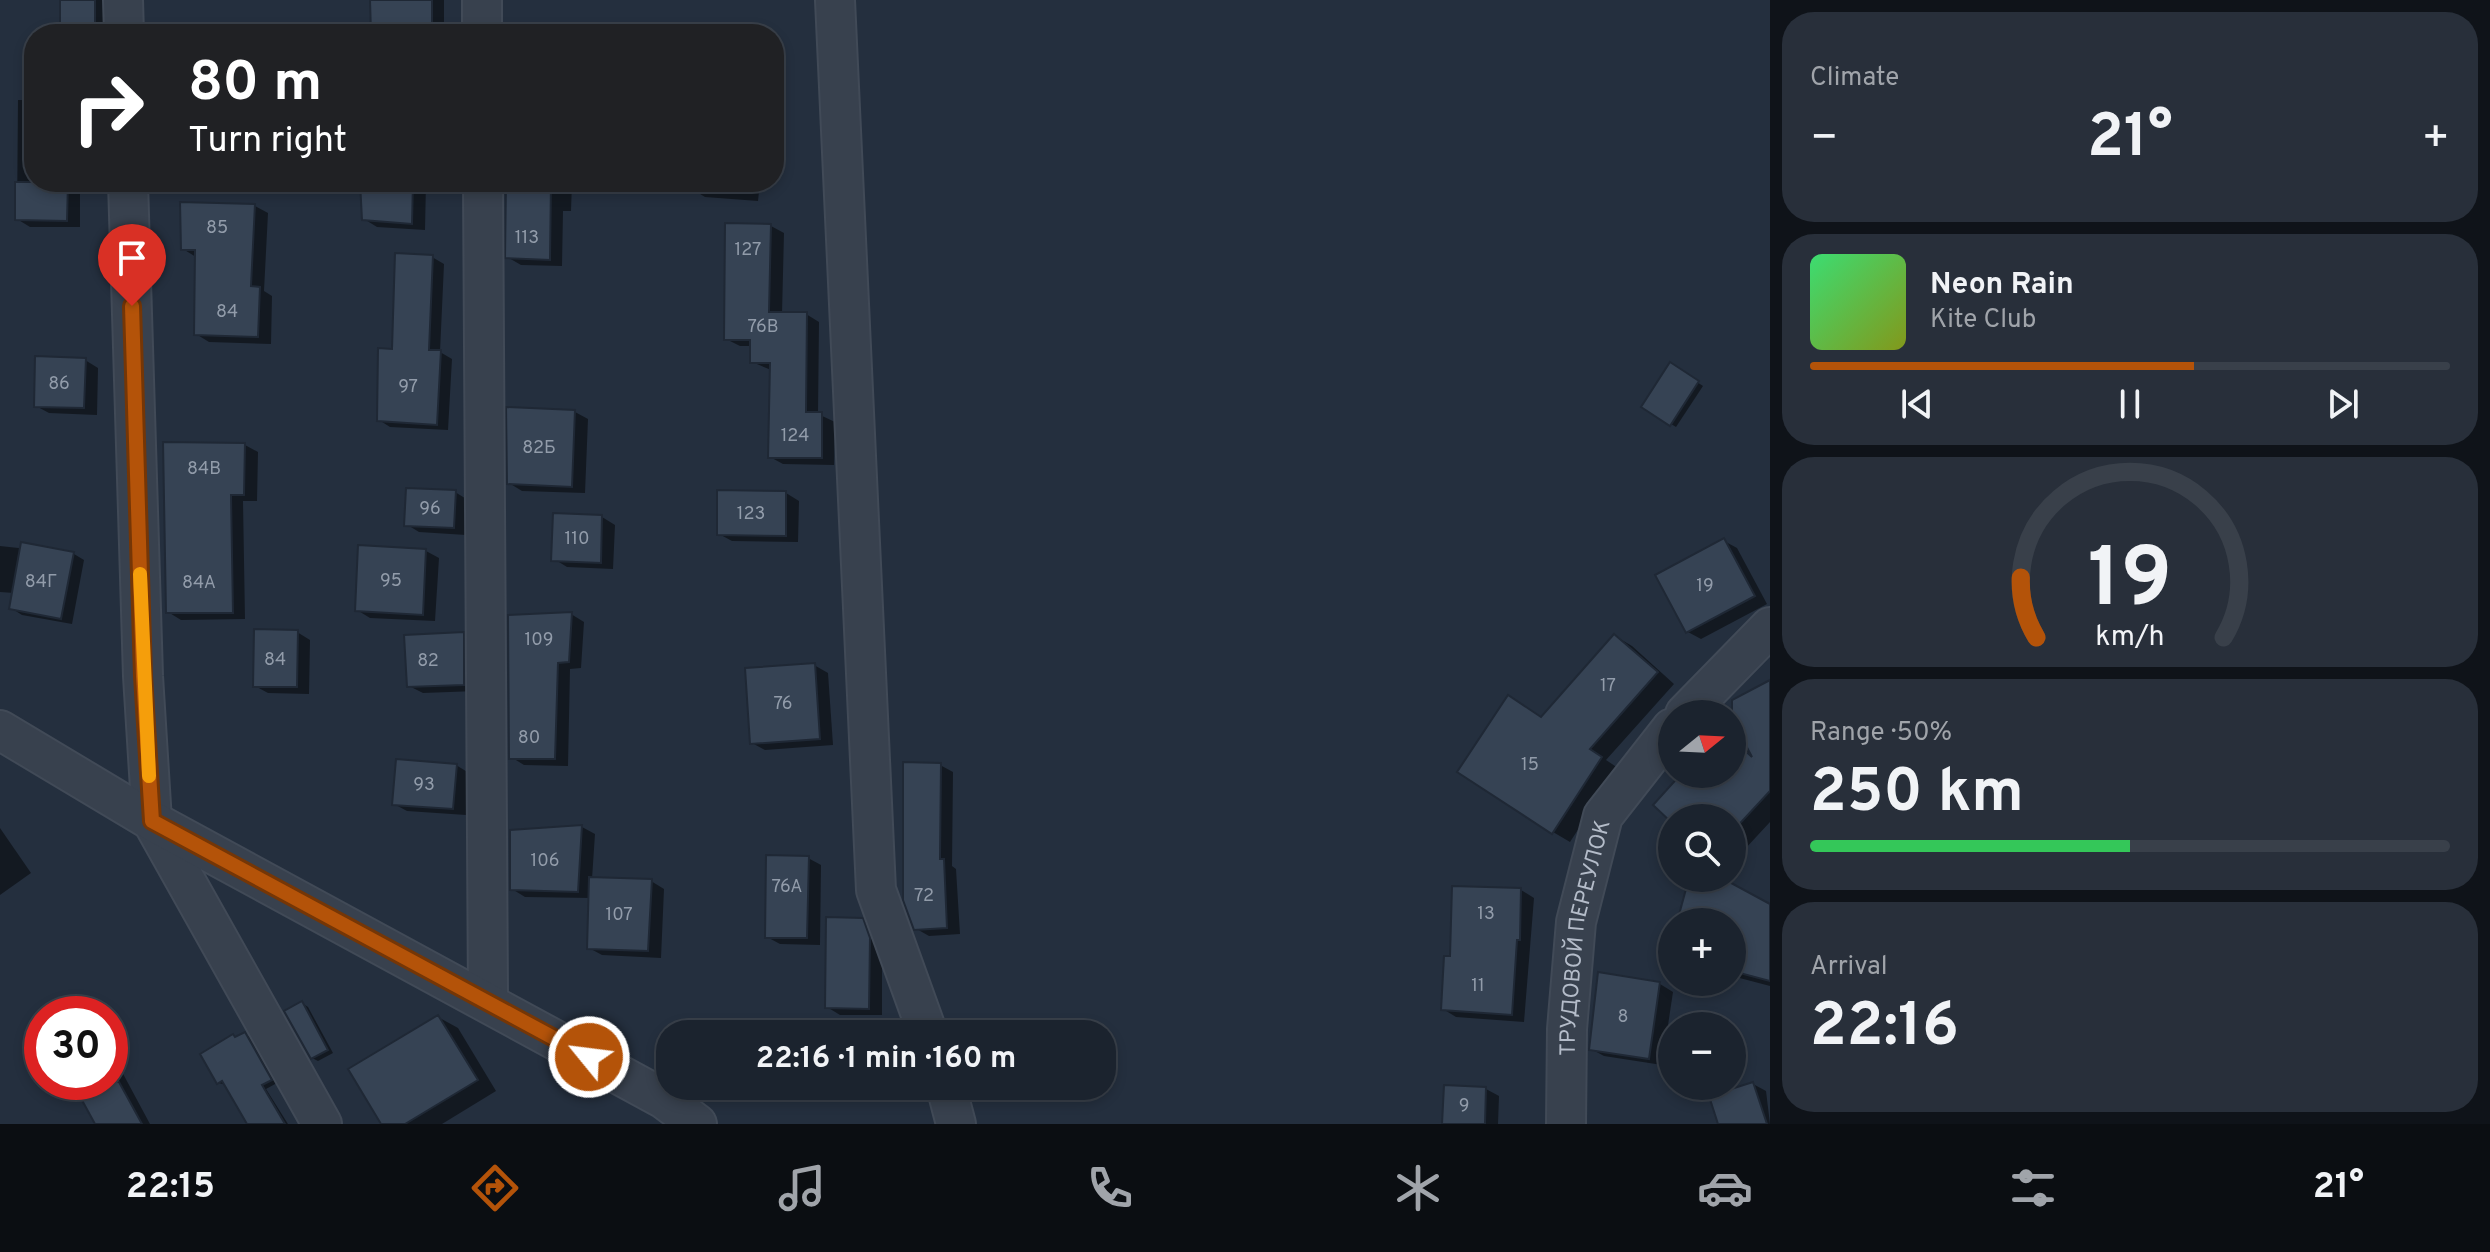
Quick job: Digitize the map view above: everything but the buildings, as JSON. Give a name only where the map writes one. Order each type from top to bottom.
[{"type":"street","points":[[123,0],[124,24]]},
{"type":"street","points":[[482,0],[482,24]]},
{"type":"street","points":[[835,0],[876,890],[923,1020]]},
{"type":"street","points":[[128,192],[142,661],[152,821],[322,1124]]},
{"type":"street","points":[[483,192],[488,1000]]},
{"type":"street","points":[[1699,700],[1770,627]]},
{"type":"street","points":[[0,730],[152,821],[488,1000],[664,1099],[697,1124]]},
{"type":"street","name":"ТРУДОВОЙ ПЕРЕУЛОК","points":[[1566,1124],[1567,1029],[1576,922],[1603,816],[1658,746]]},
{"type":"street","points":[[950,1100],[956,1124]]},
{"type":"slow traffic","points":[[140,574],[149,776]]},
{"type":"route","points":[[132,306],[143,676],[152,821],[589,1057]]}]
